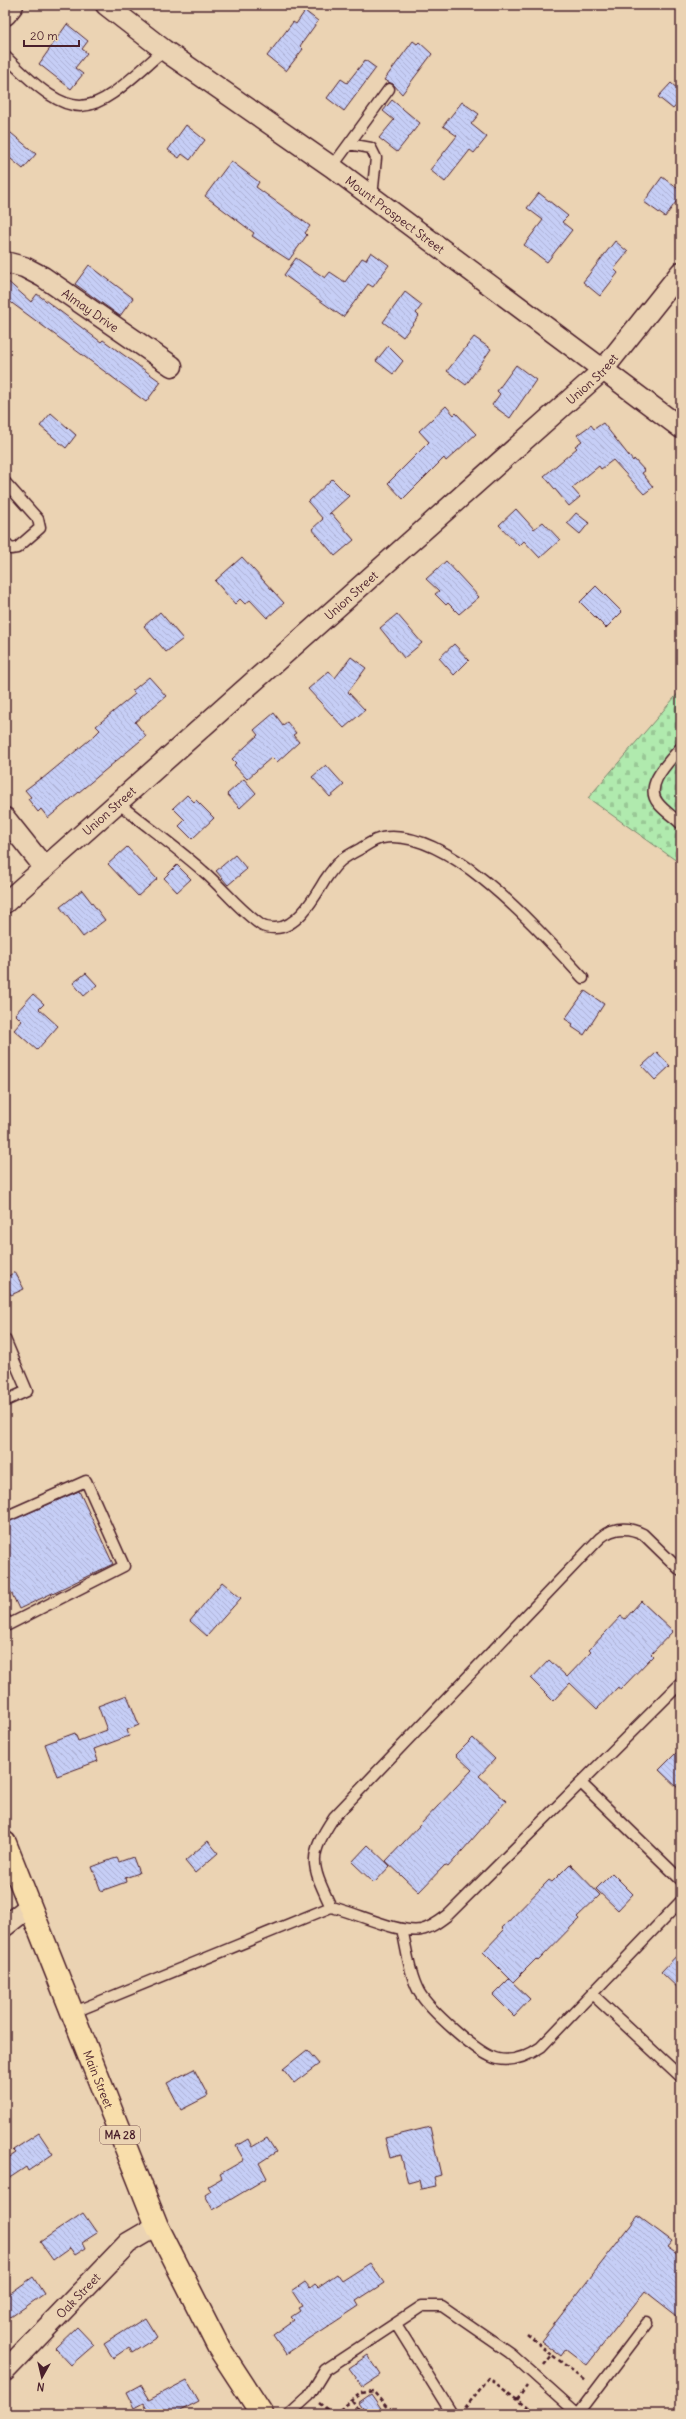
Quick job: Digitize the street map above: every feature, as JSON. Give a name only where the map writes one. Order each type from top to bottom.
[{"type":"main road","points":[[5,14],[12,5]]},
{"type":"main road","name":"Main Street","points":[[5,1842],[157,2226],[219,2348],[262,2414]]},
{"type":"street","name":"Mount Prospect Street","points":[[106,5],[164,50],[332,167],[602,371],[681,428]]},
{"type":"street","name":"Almay Drive","points":[[5,262],[24,267],[43,277],[172,366]]},
{"type":"street","name":"Union Street","points":[[5,903],[602,371],[681,272]]},
{"type":"street","points":[[5,818],[44,867]]},
{"type":"street","points":[[5,1926],[30,1906]]},
{"type":"street","name":"Oak Street","points":[[5,2371],[128,2243],[157,2226]]},
{"type":"lane","points":[[5,56],[34,85],[58,101],[81,108],[98,104],[122,87],[164,50]]},
{"type":"lane","points":[[332,167],[389,89]]},
{"type":"lane","points":[[349,144],[371,148],[376,158],[372,197]]},
{"type":"lane","points":[[5,482],[38,519],[40,528],[17,548],[11,549],[5,544]]},
{"type":"lane","points":[[681,747],[654,782],[653,793],[657,803],[681,824]]},
{"type":"lane","points":[[118,803],[204,871],[262,926],[276,928],[293,922],[312,901],[338,861],[380,838],[398,837],[417,840],[454,859],[495,889],[539,931],[583,978]]},
{"type":"lane","points":[[5,1339],[27,1392],[5,1401]]},
{"type":"lane","points":[[5,1517],[86,1481],[124,1566],[8,1625],[5,1619]]},
{"type":"lane","points":[[331,1907],[316,1875],[313,1860],[317,1845],[334,1816],[600,1538],[614,1530],[636,1530],[643,1534],[681,1571]]},
{"type":"lane","points":[[72,2013],[331,1907],[402,1929],[422,1930],[448,1915],[681,1683]]},
{"type":"lane","points":[[581,1783],[681,1880]]},
{"type":"lane","points":[[402,1929],[412,1973],[420,1992],[448,2024],[485,2054],[496,2059],[519,2058],[536,2051],[681,1900]]},
{"type":"lane","points":[[592,1994],[681,2077]]},
{"type":"lane","points":[[289,2414],[309,2396],[326,2370],[422,2306],[442,2306],[510,2354],[578,2414],[647,2324]]},
{"type":"lane","points":[[396,2324],[456,2413]]},
{"type":"path","points":[[527,2334],[552,2355]]},
{"type":"path","points":[[456,2413],[489,2378],[535,2414]]},
{"type":"path","points":[[334,2414],[362,2393],[373,2391],[390,2411],[398,2411],[400,2414]]},
{"type":"path","points":[[352,2401],[361,2414]]},
{"type":"green space","points":[[681,690],[681,864],[588,798]]},
{"type":"building","points":[[305,11],[318,21],[300,46],[303,49],[286,71],[267,56],[293,22],[296,24]]},
{"type":"building","points":[[67,24],[88,41],[82,49],[87,53],[75,68],[83,74],[71,89],[39,64]]},
{"type":"building","points":[[413,41],[417,44],[419,42],[432,54],[402,94],[393,84],[384,80]]},
{"type":"building","points":[[365,60],[376,68],[344,111],[327,98],[341,79],[347,83]]},
{"type":"building","points":[[671,83],[681,92],[681,100],[673,109],[658,97]]},
{"type":"building","points":[[392,100],[420,123],[397,152],[379,138],[394,120],[383,111]]},
{"type":"building","points":[[462,102],[479,114],[471,124],[487,137],[474,153],[470,150],[445,182],[430,170],[457,136],[443,126]]},
{"type":"building","points":[[186,125],[205,140],[190,160],[182,154],[179,158],[168,150]]},
{"type":"building","points":[[5,128],[36,154],[23,169],[5,154]]},
{"type":"building","points":[[231,161],[259,182],[256,187],[310,226],[305,233],[307,235],[289,260],[252,236],[254,233],[205,196]]},
{"type":"building","points":[[662,177],[681,191],[681,195],[665,217],[644,202]]},
{"type":"building","points":[[539,193],[568,216],[562,222],[572,230],[547,262],[524,245],[543,220],[527,208]]},
{"type":"building","points":[[615,241],[628,252],[614,269],[618,273],[600,296],[583,282]]},
{"type":"building","points":[[371,252],[389,265],[373,287],[368,284],[343,317],[284,275],[296,258],[325,278],[330,272],[345,282],[362,258],[366,260]]},
{"type":"building","points":[[89,265],[133,298],[120,316],[75,284]]},
{"type":"building","points":[[5,279],[31,302],[37,294],[101,342],[103,340],[161,382],[146,402],[5,298]]},
{"type":"building","points":[[405,292],[422,305],[416,313],[419,316],[403,337],[383,322]]},
{"type":"building","points":[[474,337],[491,349],[466,385],[447,371]]},
{"type":"building","points":[[388,346],[403,361],[393,374],[376,361]]},
{"type":"building","points":[[516,365],[536,380],[510,418],[492,405],[500,394],[497,391]]},
{"type":"building","points":[[446,406],[454,415],[456,413],[476,434],[446,461],[444,458],[403,499],[388,483],[429,442],[419,431]]},
{"type":"building","points":[[51,413],[76,435],[66,448],[40,426]]},
{"type":"building","points":[[603,423],[633,461],[634,459],[645,471],[642,473],[653,487],[644,494],[613,460],[601,469],[599,466],[572,488],[580,497],[569,506],[544,476],[577,448],[575,446],[582,441],[577,435],[591,425],[594,429]]},
{"type":"building","points":[[332,479],[349,496],[329,514],[331,513],[354,540],[335,556],[312,529],[323,519],[308,502]]},
{"type":"building","points":[[516,509],[534,529],[543,522],[560,540],[540,558],[524,541],[519,546],[499,525]]},
{"type":"building","points":[[576,513],[589,523],[580,534],[567,523]]},
{"type":"building","points":[[242,557],[284,603],[267,618],[250,600],[245,604],[240,599],[235,604],[215,581]]},
{"type":"building","points":[[446,561],[479,597],[459,614],[448,603],[446,605],[435,594],[439,591],[426,579]]},
{"type":"building","points":[[596,586],[622,612],[606,628],[580,602]]},
{"type":"building","points":[[160,612],[183,639],[166,652],[144,626]]},
{"type":"building","points":[[397,614],[422,643],[404,658],[380,628]]},
{"type":"building","points":[[454,644],[469,660],[454,675],[439,658]]},
{"type":"building","points":[[351,657],[366,668],[348,692],[365,710],[344,728],[308,689],[329,671],[335,678]]},
{"type":"building","points":[[149,677],[166,696],[135,722],[146,736],[48,818],[41,809],[38,812],[28,799],[31,797],[25,790],[41,778],[42,779],[94,736],[100,730],[96,726],[135,694],[132,691]]},
{"type":"building","points":[[274,713],[283,725],[287,722],[296,733],[293,735],[299,742],[277,762],[272,757],[247,779],[234,765],[236,763],[232,759],[258,735],[254,730]]},
{"type":"building","points":[[326,765],[344,785],[330,797],[312,777]]},
{"type":"building","points":[[244,779],[256,793],[240,808],[227,794]]},
{"type":"building","points":[[187,795],[194,802],[196,800],[214,818],[192,839],[179,826],[185,820],[173,808]]},
{"type":"building","points":[[127,847],[157,879],[138,896],[108,864]]},
{"type":"building","points":[[235,855],[247,869],[228,885],[216,871]]},
{"type":"building","points":[[177,865],[191,879],[177,892],[164,878]]},
{"type":"building","points":[[82,890],[105,920],[83,937],[60,907]]},
{"type":"building","points":[[86,973],[97,985],[84,996],[73,983]]},
{"type":"building","points":[[585,991],[604,1004],[584,1035],[572,1027],[573,1024],[565,1019]]},
{"type":"building","points":[[33,994],[44,1004],[39,1009],[58,1026],[37,1050],[14,1030],[22,1021],[15,1014]]},
{"type":"building","points":[[657,1052],[670,1066],[655,1080],[642,1066]]},
{"type":"building","points":[[15,1272],[24,1289],[11,1295],[5,1284],[5,1278]]},
{"type":"building","points":[[79,1491],[113,1564],[19,1609],[5,1579],[5,1523]]},
{"type":"building","points":[[222,1582],[241,1598],[207,1636],[190,1621]]},
{"type":"building","points":[[641,1601],[673,1631],[651,1654],[653,1656],[620,1690],[618,1687],[597,1709],[570,1683],[553,1701],[531,1679],[549,1660],[567,1677],[591,1652],[589,1650],[621,1616],[625,1619]]},
{"type":"building","points":[[127,1695],[139,1725],[127,1730],[129,1736],[94,1749],[98,1761],[57,1776],[45,1744],[75,1733],[78,1741],[107,1730],[98,1706]]},
{"type":"building","points":[[473,1738],[495,1759],[479,1776],[506,1801],[448,1867],[445,1865],[419,1892],[386,1861],[472,1770],[456,1755]]},
{"type":"building","points":[[681,1748],[681,1791],[659,1770]]},
{"type":"building","points":[[208,1841],[218,1853],[195,1873],[185,1861]]},
{"type":"building","points":[[368,1845],[390,1866],[374,1883],[352,1862]]},
{"type":"building","points":[[133,1857],[139,1873],[125,1878],[126,1882],[101,1891],[92,1867],[117,1858],[119,1862]]},
{"type":"building","points":[[570,1864],[600,1895],[577,1917],[579,1919],[538,1961],[536,1959],[513,1982],[483,1952],[504,1930],[502,1928],[549,1880],[552,1882]]},
{"type":"building","points":[[612,1873],[633,1894],[618,1910],[596,1889]]},
{"type":"building","points":[[681,1951],[681,1991],[661,1972]]},
{"type":"building","points":[[509,1979],[530,1999],[514,2016],[493,1995]]},
{"type":"building","points":[[307,2050],[319,2064],[294,2083],[283,2069]]},
{"type":"building","points":[[194,2069],[208,2096],[181,2110],[167,2083]]},
{"type":"building","points":[[430,2127],[441,2175],[434,2177],[436,2186],[421,2189],[419,2180],[408,2183],[401,2155],[390,2158],[385,2138]]},
{"type":"building","points":[[39,2133],[53,2154],[28,2171],[26,2167],[5,2181],[5,2160],[16,2153],[13,2150]]},
{"type":"building","points":[[267,2138],[276,2152],[259,2163],[267,2178],[213,2210],[205,2195],[211,2191],[208,2186],[222,2178],[220,2174],[244,2160],[236,2146],[248,2139],[252,2147]]},
{"type":"building","points":[[83,2213],[97,2233],[83,2242],[86,2248],[75,2255],[70,2248],[53,2260],[40,2242]]},
{"type":"building","points":[[638,2216],[672,2241],[667,2247],[681,2257],[681,2319],[645,2291],[587,2365],[566,2349],[561,2356],[541,2341]]},
{"type":"building","points":[[370,2263],[384,2283],[356,2301],[359,2306],[286,2354],[273,2335],[294,2320],[291,2317],[300,2311],[298,2308],[302,2306],[292,2291],[305,2282],[310,2288],[315,2284],[318,2287],[337,2274],[342,2281]]},
{"type":"building","points":[[33,2277],[44,2294],[5,2321],[5,2297]]},
{"type":"building","points":[[145,2318],[157,2337],[132,2353],[129,2347],[113,2358],[104,2344]]},
{"type":"building","points":[[77,2327],[94,2345],[71,2365],[55,2348]]},
{"type":"building","points":[[368,2355],[381,2375],[363,2387],[349,2368]]},
{"type":"building","points":[[187,2380],[199,2401],[174,2414],[150,2414],[144,2403],[135,2408],[127,2392],[140,2385],[149,2400]]},
{"type":"building","points":[[371,2394],[385,2414],[366,2414],[358,2403]]}]
